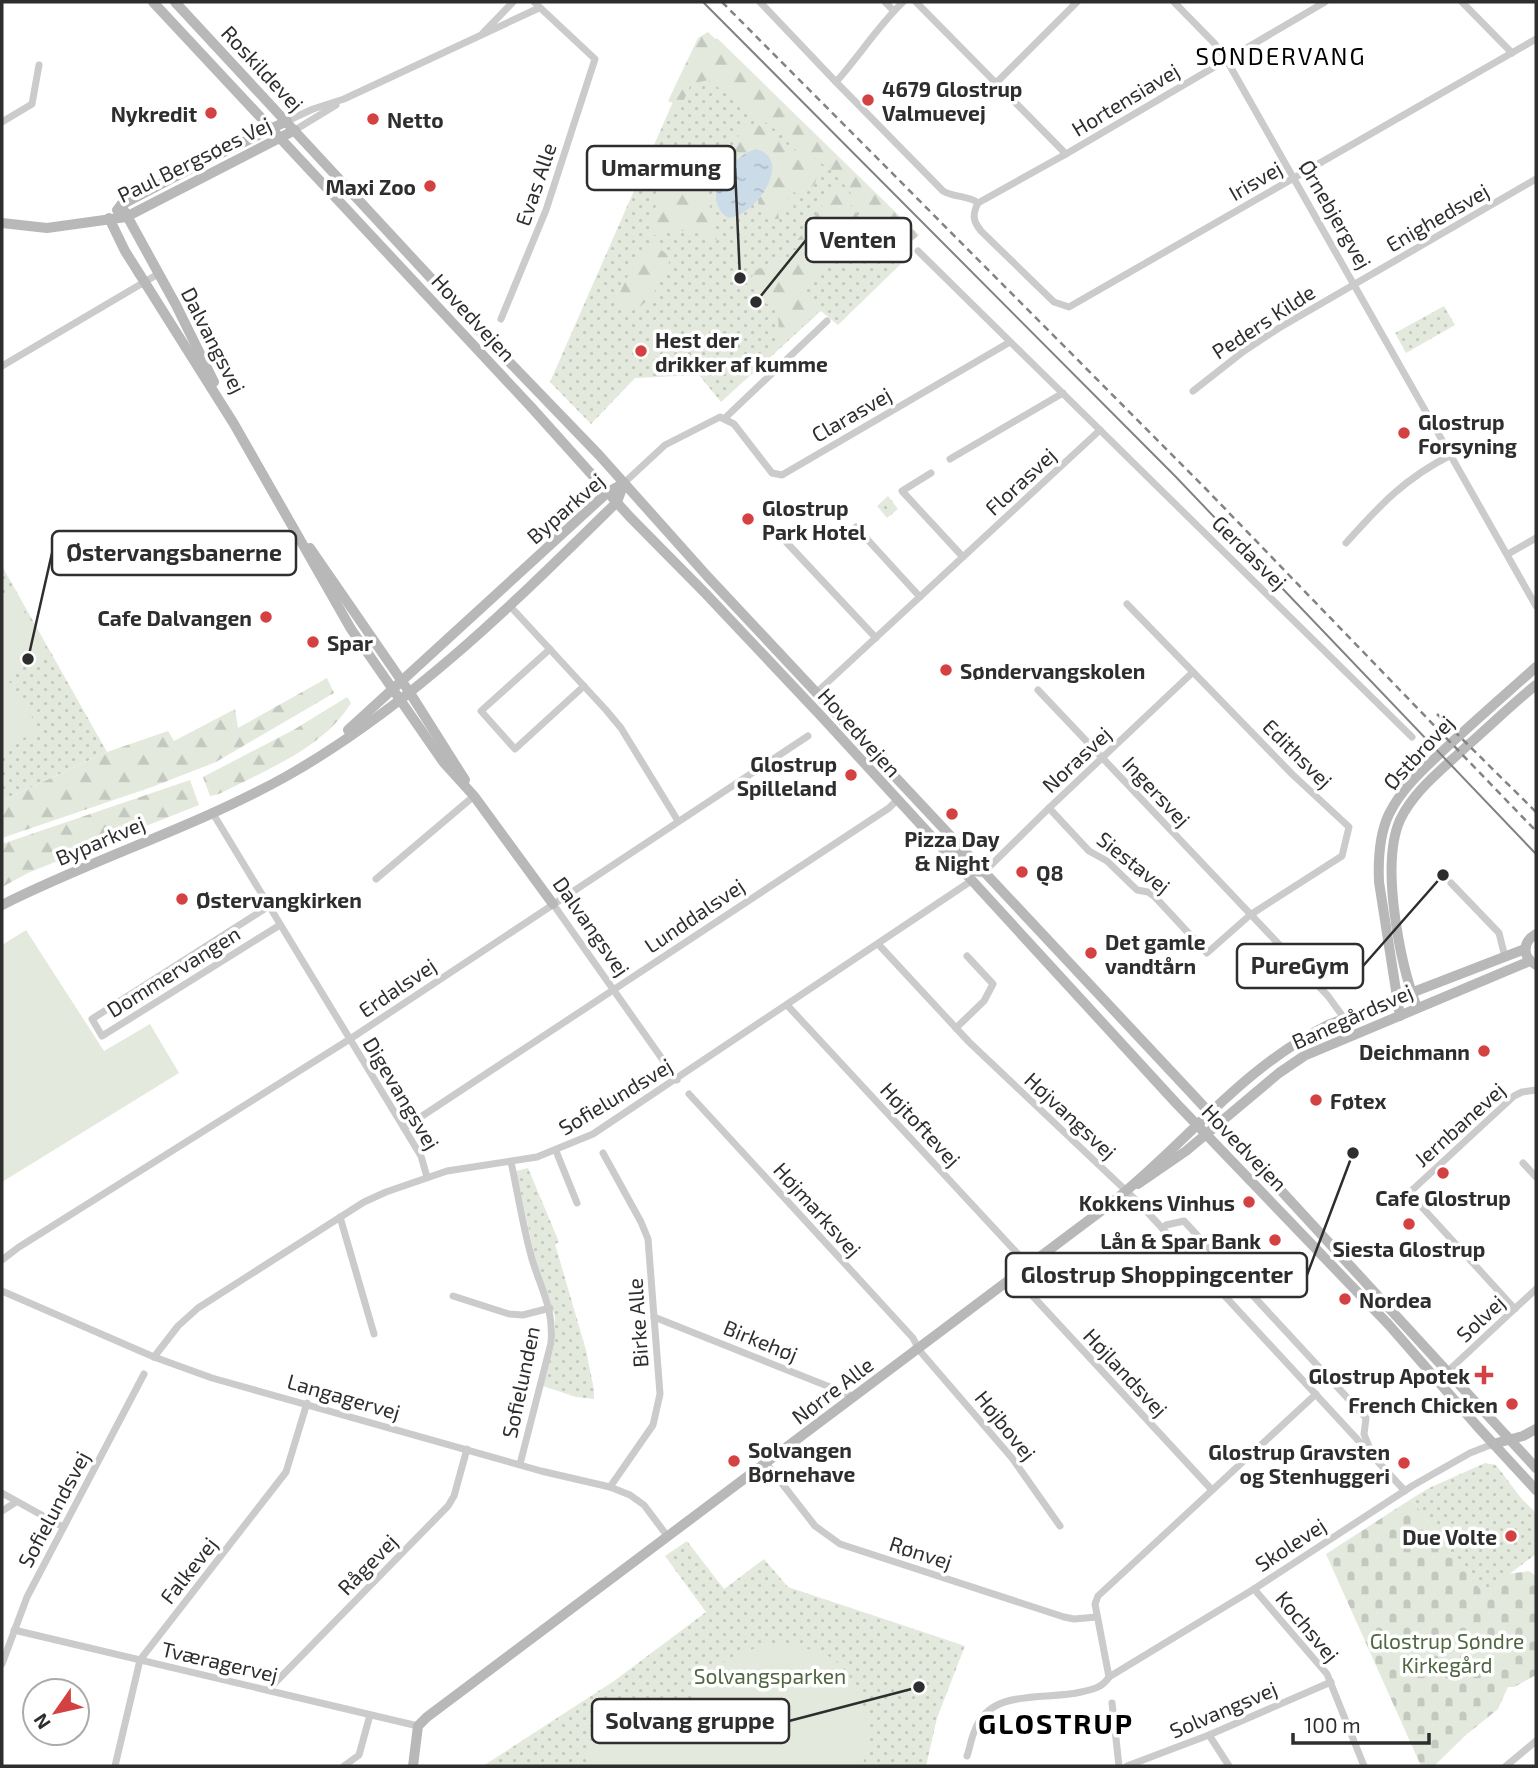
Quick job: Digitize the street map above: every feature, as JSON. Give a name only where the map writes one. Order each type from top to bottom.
[{"type":"street","name":"Hovedvejen","points":[[153,2],[1196,1124],[1380,1315],[1536,1490]]},
{"type":"street","name":"Roskildevej","points":[[175,2],[295,130]]},
{"type":"street","points":[[480,36],[513,2]]},
{"type":"street","points":[[760,2],[943,191],[955,197],[971,197],[978,203]]},
{"type":"street","points":[[885,2],[894,11]]},
{"type":"street","points":[[836,82],[859,57],[880,24],[903,2]]},
{"type":"street","points":[[916,2],[1066,154]]},
{"type":"street","points":[[996,83],[1077,2]]},
{"type":"street","name":"Ørnebjergvej","points":[[1174,2],[1226,59],[1356,284],[1536,606]]},
{"type":"street","name":"Hortensiavej","points":[[978,203],[1325,2]]},
{"type":"street","points":[[1465,3],[1512,53]]},
{"type":"street","points":[[287,121],[344,99],[480,36],[536,5]]},
{"type":"street","name":"Evas Alle","points":[[501,319],[546,210],[595,59],[536,5]]},
{"type":"street","name":"Irisvej","points":[[978,203],[974,212],[975,225],[1051,300],[1065,307],[1072,306],[1536,38]]},
{"type":"street","points":[[2,122],[32,104],[39,65]]},
{"type":"street","points":[[295,130],[344,99]]},
{"type":"street","name":"Paul Bergsøes Vej","points":[[109,218],[121,205],[287,121]]},
{"type":"street","name":"Hovedvejen","points":[[295,130],[816,693],[1209,1112],[1536,1468]]},
{"type":"street","name":"Paul Bergsøes Vej","points":[[2,223],[47,228],[126,217],[295,130]]},
{"type":"street","name":"Enighedsvej","points":[[1356,284],[1536,179]]},
{"type":"street","name":"Dalvangsvej","points":[[121,205],[176,305],[234,424]]},
{"type":"street","name":"Dalvangsvej","points":[[109,218],[144,283],[234,424],[339,610],[391,689],[444,763],[474,796],[553,904],[677,1080]]},
{"type":"street","name":"Gerdasvej","points":[[918,251],[1412,737]]},
{"type":"street","name":"Dalvangsvej","points":[[144,283],[158,274]]},
{"type":"street","points":[[2,366],[90,312],[144,283]]},
{"type":"street","name":"Peders Kilde","points":[[1192,391],[1279,328],[1356,284]]},
{"type":"street","points":[[624,483],[665,445],[715,418],[725,418],[756,392],[827,321]]},
{"type":"street","name":"Clarasvej","points":[[725,418],[734,424],[772,473],[782,475],[1010,342]]},
{"type":"street","points":[[950,459],[1063,393]]},
{"type":"street","name":"Florasvej","points":[[816,693],[1100,430]]},
{"type":"street","points":[[1346,542],[1385,499],[1430,466],[1451,456]]},
{"type":"street","points":[[932,473],[902,491],[963,557]]},
{"type":"street","name":"Byparkvej","points":[[325,753],[391,689],[608,492],[624,483]]},
{"type":"street","name":"Byparkvej","points":[[2,905],[212,813],[325,753],[410,693],[510,606],[617,502],[624,483]]},
{"type":"street","name":"Dalvangsvej","points":[[288,517],[410,693],[455,761],[474,796]]},
{"type":"street","points":[[856,527],[920,597]]},
{"type":"street","points":[[1508,554],[1536,538]]},
{"type":"street","points":[[787,543],[876,638]]},
{"type":"street","name":"Edithsvej","points":[[1127,604],[1292,774],[1349,827],[1342,856],[1250,915]]},
{"type":"street","points":[[510,606],[621,728],[678,821]]},
{"type":"street","points":[[550,649],[481,711],[516,749],[584,686]]},
{"type":"street","name":"Østbrovej","points":[[1400,1016],[1381,903],[1378,862],[1388,815],[1419,773],[1536,667]]},
{"type":"street","name":"Norasvej","points":[[984,872],[1193,673]]},
{"type":"street","name":"Østbrovej","points":[[1417,1008],[1401,949],[1392,883],[1391,859],[1401,819],[1428,782],[1536,685]]},
{"type":"street","name":"Ingersvej","points":[[1038,690],[1250,915]]},
{"type":"street","name":"Erdalsvej","points":[[2,1260],[350,1039],[808,736]]},
{"type":"street","points":[[376,879],[474,796]]},
{"type":"street","name":"Lunddalsvej","points":[[404,1128],[889,808],[897,800]]},
{"type":"street","name":"Siestavej","points":[[1049,808],[1089,851],[1107,860],[1137,890],[1148,892],[1155,897],[1207,953],[1250,915]]},
{"type":"street","points":[[907,811],[972,871],[984,872]]},
{"type":"street","name":"Digevangsvej","points":[[212,813],[423,1160],[427,1177]]},
{"type":"street","name":"Sofielundsvej","points":[[154,1357],[178,1326],[198,1308],[375,1196],[447,1171],[511,1162],[555,1152],[593,1134],[971,881]]},
{"type":"street","points":[[1451,883],[1499,933],[1505,957]]},
{"type":"street","name":"Dommervangen","points":[[269,906],[92,1019],[102,1036],[280,925]]},
{"type":"street","points":[[1250,915],[1334,1003],[1343,1018]]},
{"type":"street","points":[[1533,963],[1525,949],[1529,939],[1536,934]]},
{"type":"street","name":"Højvangsvej","points":[[879,945],[956,1028],[1130,1188],[1162,1228],[1405,1490]]},
{"type":"street","name":"Banegårdsvej","points":[[1209,1112],[1256,1071],[1315,1031],[1525,949]]},
{"type":"street","points":[[956,1028],[984,1001],[993,984],[967,956]]},
{"type":"street","name":"Banegårdsvej","points":[[1207,1135],[1298,1059],[1417,1008],[1533,963]]},
{"type":"street","name":"Højtoftevej","points":[[787,1005],[1029,1266]]},
{"type":"street","name":"Jernbanevej","points":[[1515,1309],[1409,1194],[1518,1093],[1536,1090]]},
{"type":"street","name":"Højmarksvej","points":[[689,1094],[913,1338],[919,1350]]},
{"type":"street","name":"Nørre Alle","points":[[418,1726],[438,1708],[1015,1278],[1130,1188],[1209,1112]]},
{"type":"street","name":"Nørre Alle","points":[[1130,1188],[1149,1178],[1207,1135]]},
{"type":"street","points":[[555,1152],[577,1203]]},
{"type":"street","name":"Birke Alle","points":[[603,1153],[648,1239],[660,1394],[653,1425],[610,1487]]},
{"type":"street","name":"Sofielunden","points":[[511,1162],[531,1257],[550,1308],[551,1343],[520,1464]]},
{"type":"street","points":[[1523,1163],[1536,1177]]},
{"type":"street","points":[[340,1217],[374,1334]]},
{"type":"street","points":[[1162,1228],[1184,1221],[1366,1418],[1365,1437],[1372,1453]]},
{"type":"street","name":"Højlandsvej","points":[[1015,1278],[1212,1490]]},
{"type":"street","name":"Solvej","points":[[1447,1372],[1536,1289]]},
{"type":"street","name":"Langagervej","points":[[2,1291],[154,1357],[212,1378],[610,1487],[630,1495],[644,1505],[668,1537]]},
{"type":"street","name":"Sofielunden","points":[[453,1296],[509,1314],[523,1315],[550,1308]]},
{"type":"street","name":"Birkehøj","points":[[654,1317],[856,1397]]},
{"type":"street","name":"Højbovej","points":[[919,1350],[1012,1458],[1060,1526]]},
{"type":"street","name":"Sofielundsvej","points":[[2,1664],[27,1597],[144,1374]]},
{"type":"street","points":[[1109,1677],[1095,1604],[1102,1592],[1316,1394]]},
{"type":"street","name":"Falkevej","points":[[115,1766],[140,1660],[286,1472],[307,1403]]},
{"type":"street","points":[[1344,1424],[1356,1430],[1366,1424]]},
{"type":"street","points":[[1493,1444],[1511,1440],[1536,1429]]},
{"type":"street","name":"Skolevej","points":[[967,1756],[979,1721],[993,1707],[1014,1698],[1069,1696],[1104,1685],[1109,1677],[1254,1589],[1405,1490],[1470,1453],[1493,1444]]},
{"type":"street","name":"Rågevej","points":[[268,1690],[448,1506],[454,1496],[467,1449]]},
{"type":"street","name":"Rønvej","points":[[766,1463],[815,1526],[840,1544],[1064,1618],[1097,1617]]},
{"type":"street","points":[[2,1493],[63,1527]]},
{"type":"street","points":[[2,1511],[16,1502]]},
{"type":"street","name":"Kochsvej","points":[[1254,1589],[1322,1667],[1331,1682],[1364,1766]]},
{"type":"street","name":"Tværagervej","points":[[14,1630],[418,1726]]},
{"type":"street","name":"Solvangsvej","points":[[1127,1766],[1209,1735],[1331,1682]]},
{"type":"street","points":[[1112,1703],[1119,1766]]},
{"type":"street","points":[[344,1766],[359,1755],[370,1715]]},
{"type":"street","points":[[413,1766],[418,1726]]},
{"type":"street","points":[[1209,1735],[1229,1766]]},
{"type":"street","points":[[1506,1766],[1536,1741]]},
{"type":"green space","points":[[708,32],[919,235],[904,247],[881,233],[836,174],[708,80],[691,84],[683,102],[677,105],[668,101],[698,38]]},
{"type":"green space","points":[[717,38],[919,235],[901,250],[909,256],[838,325],[821,311],[721,402],[699,375],[635,378],[591,424],[550,382],[683,79]]},
{"type":"green space","points":[[757,124],[808,159],[818,171],[815,184],[803,195],[782,189],[794,207],[782,215],[780,211],[779,219],[766,219],[759,208],[758,201],[769,183],[771,165],[750,151],[735,158],[735,140],[746,126]]},
{"type":"green space","points":[[712,171],[706,188],[717,241],[691,231],[669,231],[652,236],[649,232],[662,183],[685,186],[690,177]]},
{"type":"green space","points":[[838,188],[868,229],[867,237],[850,242],[788,249],[800,237],[832,191]]},
{"type":"green space","points":[[650,245],[667,255],[667,269],[653,294],[644,303],[630,312],[619,309],[616,301],[635,261]]},
{"type":"green space","points":[[812,252],[824,254],[824,272],[803,291],[819,310],[751,375],[743,373],[772,346],[778,330],[776,308],[765,303],[750,280],[756,270]]},
{"type":"green space","points":[[1444,306],[1455,325],[1406,353],[1395,333]]},
{"type":"green space","points":[[888,496],[898,509],[887,518],[877,506]]},
{"type":"green space","points":[[2,566],[107,752],[2,801]]},
{"type":"green space","points":[[12,591],[48,652],[2,680],[2,597]]},
{"type":"green space","points":[[327,678],[334,693],[216,762],[152,787],[2,838],[2,801],[107,752],[168,731],[174,741],[235,709],[238,728]]},
{"type":"green space","points":[[11,682],[39,729],[4,750],[2,688]]},
{"type":"green space","points":[[347,697],[351,703],[339,719],[309,746],[274,767],[210,796],[203,777],[295,729]]},
{"type":"green space","points":[[190,780],[199,805],[30,872],[2,887],[2,844]]},
{"type":"green space","points":[[26,930],[104,1051],[150,1024],[179,1073],[2,1182],[2,945]]},
{"type":"green space","points":[[528,1168],[559,1242],[555,1244],[586,1350],[594,1399],[576,1397],[543,1386],[555,1342],[555,1317],[535,1258],[516,1171]]},
{"type":"green space","points":[[1485,1463],[1496,1465],[1536,1513],[1536,1554],[1483,1594],[1411,1499]]},
{"type":"green space","name":"Glostrup Søndre Kirkegård","points":[[1411,1499],[1483,1593],[1508,1574],[1529,1571],[1536,1576],[1536,1675],[1514,1687],[1508,1687],[1498,1709],[1434,1766],[1421,1766],[1326,1554]]},
{"type":"green space","name":"Solvangsparken","points":[[687,1541],[724,1589],[764,1559],[788,1587],[965,1646],[937,1718],[926,1766],[483,1766],[614,1681],[706,1612],[665,1556]]},
{"type":"green space","points":[[769,1645],[794,1646],[822,1653],[835,1660],[846,1672],[862,1702],[866,1719],[868,1736],[862,1766],[586,1766],[590,1747],[618,1720],[655,1707],[681,1704],[692,1707],[694,1695],[691,1690],[706,1674],[736,1655]]},
{"type":"water","points":[[756,149],[767,155],[772,164],[767,187],[749,208],[728,218],[716,199],[721,178],[737,160]]},
{"type":"tram line","points":[[703,2],[1175,476],[1536,854]]},
{"type":"railway","points":[[722,2],[1205,488],[1536,831]]},
{"type":"railway","points":[[1437,714],[1536,812]]},
{"type":"place","name":"4679 Glostrup Valmuevej","points":[[868,100]]},
{"type":"place","name":"Nykredit","points":[[211,113]]},
{"type":"place","name":"Netto","points":[[373,119]]},
{"type":"place","name":"Maxi Zoo","points":[[430,186]]},
{"type":"place","name":"Umarmung","points":[[740,278]]},
{"type":"place","name":"Venten","points":[[756,302]]},
{"type":"place","name":"Hest der drikker af kumme","points":[[641,351]]},
{"type":"place","name":"Glostrup Forsyning","points":[[1404,433]]},
{"type":"place","name":"Glostrup Park Hotel","points":[[748,519]]},
{"type":"place","name":"Cafe Dalvangen","points":[[266,617]]},
{"type":"place","name":"Spar","points":[[313,642]]},
{"type":"place","name":"Østervangsbanerne","points":[[28,659]]},
{"type":"place","name":"Søndervangskolen","points":[[946,670]]},
{"type":"place","name":"Glostrup Spilleland","points":[[851,775]]},
{"type":"place","name":"Pizza Day & Night","points":[[952,814]]},
{"type":"place","name":"Q8","points":[[1022,872]]},
{"type":"place","name":"PureGym","points":[[1443,875]]},
{"type":"place","name":"Østervangkirken","points":[[182,899]]},
{"type":"place","name":"Det gamle vandtårn","points":[[1091,953]]},
{"type":"place","name":"Deichmann","points":[[1484,1051]]},
{"type":"place","name":"Føtex","points":[[1316,1100]]},
{"type":"place","name":"Glostrup Shoppingcenter","points":[[1353,1153]]},
{"type":"place","name":"Cafe Glostrup","points":[[1443,1173]]},
{"type":"place","name":"Kokkens Vinhus","points":[[1249,1202]]},
{"type":"place","name":"Siesta Glostrup","points":[[1409,1224]]},
{"type":"place","name":"Lån & Spar Bank","points":[[1275,1240]]},
{"type":"place","name":"Nordea","points":[[1345,1299]]},
{"type":"place","name":"Glostrup Apotek","points":[[1484,1375]]},
{"type":"place","name":"French Chicken","points":[[1512,1404]]},
{"type":"place","name":"Solvangen Børnehave","points":[[734,1461]]},
{"type":"place","name":"Glostrup Gravsten og Stenhuggeri","points":[[1404,1463]]},
{"type":"place","name":"Due Volte","points":[[1511,1536]]},
{"type":"place","name":"Solvang gruppe","points":[[919,1687]]},
{"type":"district","name":"SØNDERVANG","points":[[1281,55]]},
{"type":"district","name":"GLOSTRUP","points":[[1056,1723]]}]
